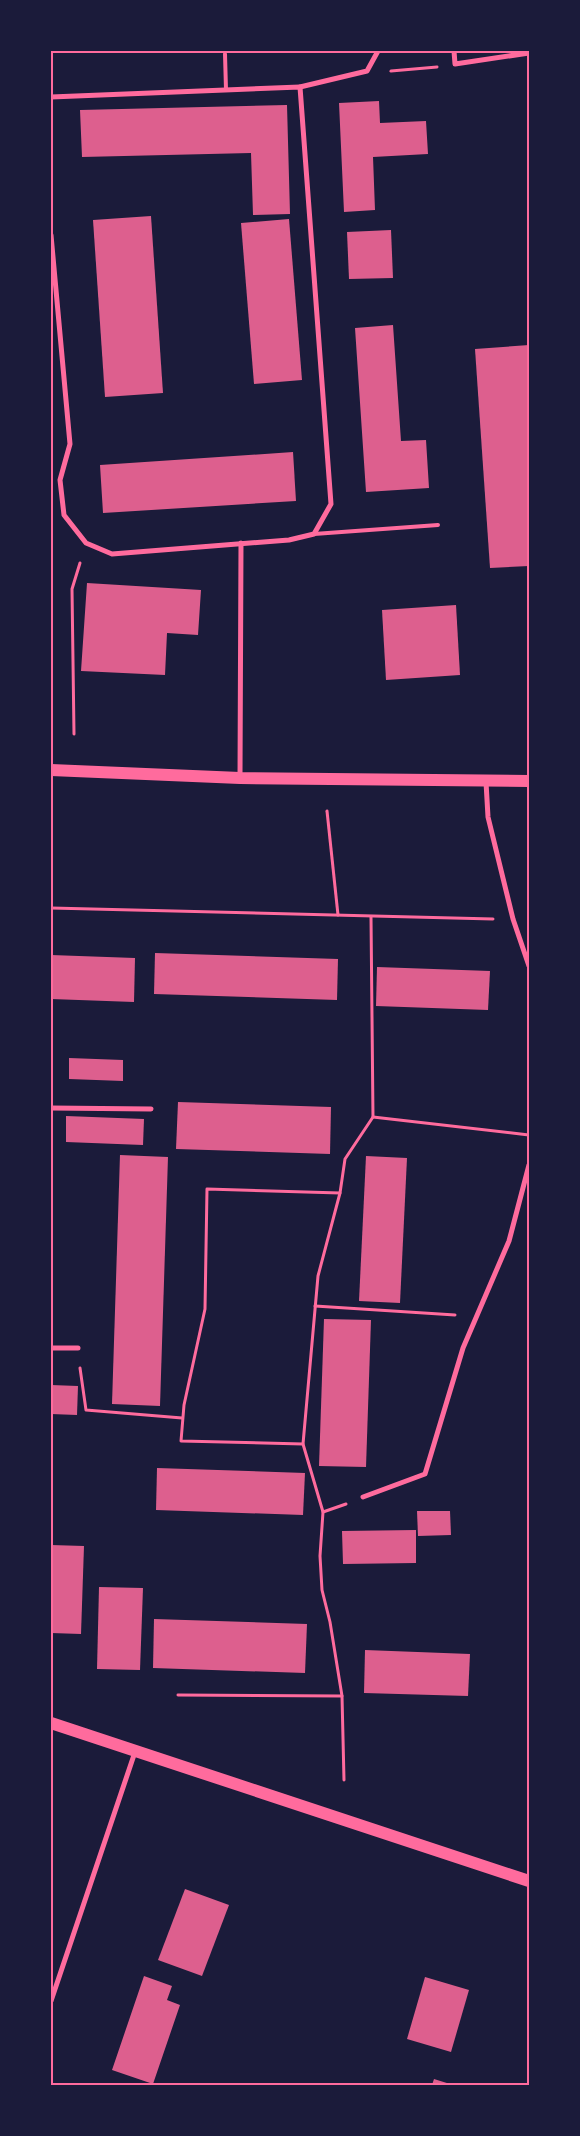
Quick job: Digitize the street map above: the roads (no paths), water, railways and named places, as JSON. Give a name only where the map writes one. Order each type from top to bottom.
[{"type":"main road","points":[[51,770],[240,778],[529,781]]},
{"type":"main road","points":[[51,1723],[529,1881]]},
{"type":"street","points":[[51,97],[300,87],[368,71],[378,51]]},
{"type":"street","points":[[454,51],[455,64],[529,53]]},
{"type":"street","points":[[51,235],[70,444],[60,480],[64,515],[86,543],[112,554],[289,540],[314,534],[331,504],[300,87]]},
{"type":"street","points":[[240,778],[242,543]]},
{"type":"street","points":[[486,782],[488,817],[513,919],[529,966]]},
{"type":"street","points":[[51,1108],[152,1109]]},
{"type":"street","points":[[363,1497],[425,1474],[463,1348],[509,1242],[529,1165]]},
{"type":"street","points":[[51,1348],[78,1348]]},
{"type":"street","points":[[51,2001],[135,1751]]},
{"type":"lane","points":[[225,54],[226,90]]},
{"type":"lane","points":[[314,534],[438,525]]}]
